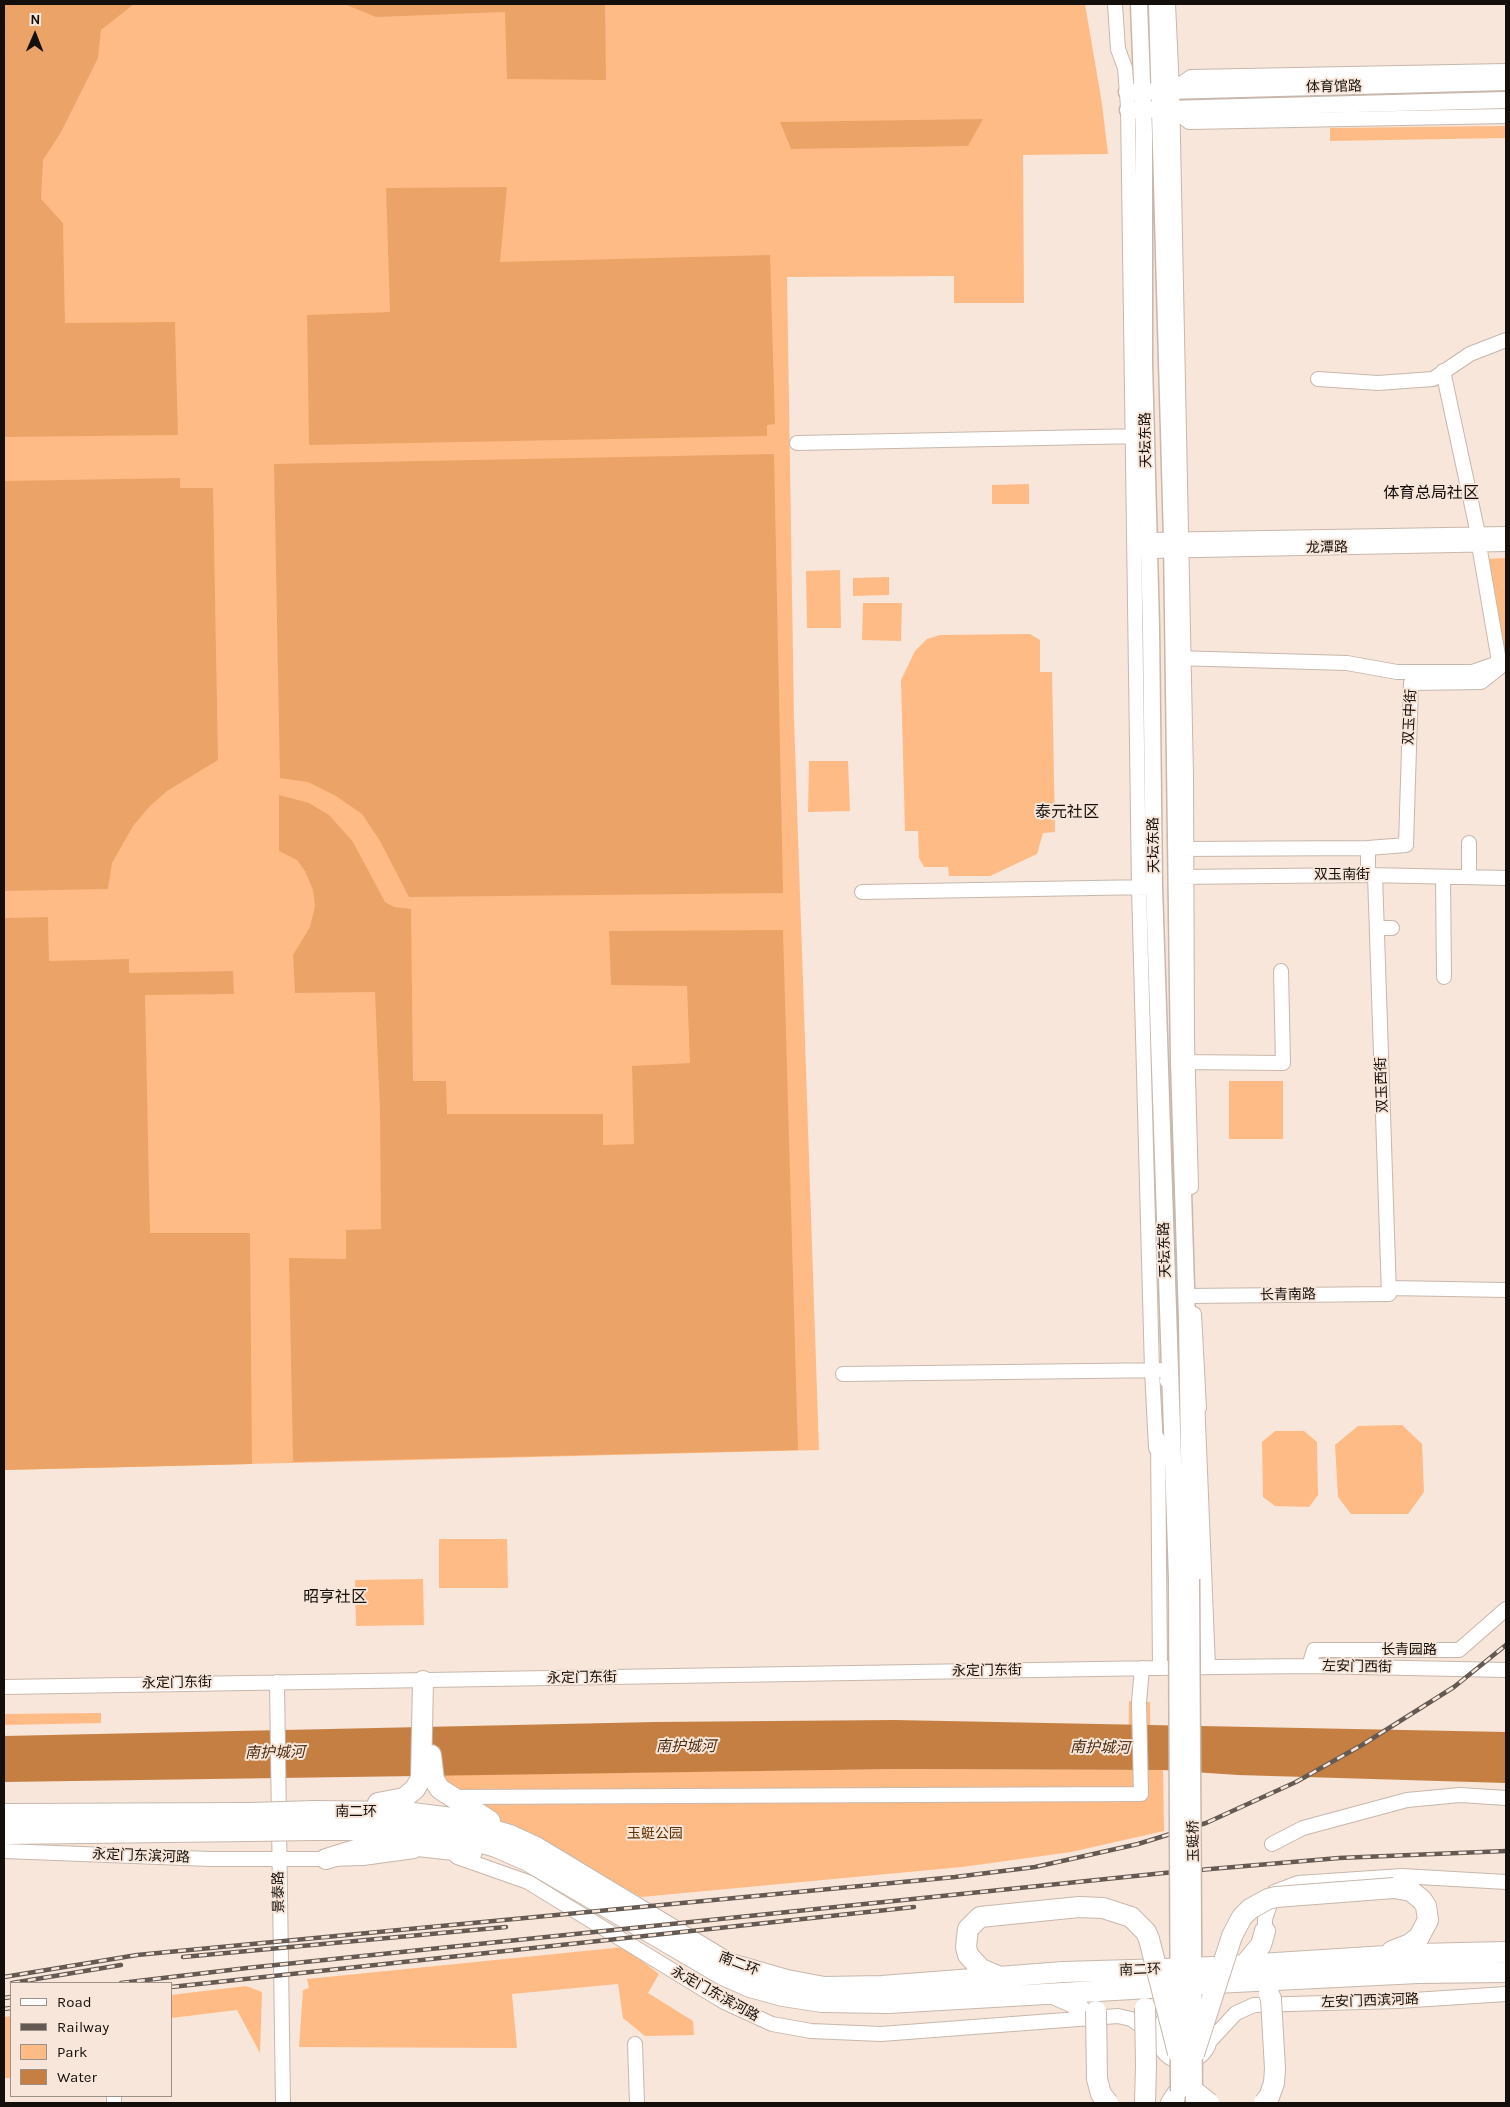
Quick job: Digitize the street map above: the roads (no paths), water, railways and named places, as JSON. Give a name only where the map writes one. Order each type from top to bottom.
[{"type":"highway","points":[[427,1681],[431,1768],[434,1780],[444,1793],[510,1835]]},
{"type":"highway","points":[[314,1821],[393,1802],[404,1798],[414,1789],[421,1778],[427,1709]]},
{"type":"highway","name":"南二环","points":[[4,1834],[251,1822],[314,1821],[413,1813],[452,1818],[510,1835],[536,1847],[728,1963],[755,1971],[824,1987],[882,1986],[1063,1972],[1148,1984]]},
{"type":"highway","name":"南二环","points":[[4,1814],[251,1822]]},
{"type":"highway","name":"南二环","points":[[314,1821],[369,1829],[447,1833],[496,1847],[528,1862],[723,1975],[750,1987],[783,1996],[822,2002],[889,2003],[1046,1993],[1249,1973],[1301,1978],[1506,1972]]},
{"type":"highway","points":[[326,1860],[355,1850],[391,1843],[423,1845],[489,1856],[564,1883]]},
{"type":"highway","points":[[1186,2060],[1232,1936],[1242,1917],[1250,1909],[1276,1897],[1394,1888],[1411,1891],[1422,1900],[1427,1912],[1426,1926],[1419,1937],[1410,1944],[1376,1956]]},
{"type":"highway","points":[[1000,1977],[981,1969],[968,1955],[966,1947],[968,1929],[980,1916],[1069,1908],[1114,1909],[1131,1917],[1146,1932],[1186,2060]]},
{"type":"highway","points":[[1265,1931],[1271,1945],[1288,1961]]},
{"type":"highway","points":[[1265,1931],[1261,1946],[1249,1973],[1261,1986],[1277,1994]]},
{"type":"highway","name":"南二环","points":[[1249,1973],[1288,1961],[1506,1952]]},
{"type":"highway","points":[[1264,2103],[1274,2083],[1275,2069],[1271,1999],[1301,1978]]},
{"type":"highway","points":[[1096,2103],[1087,2078],[1085,2028],[1089,2012],[1109,1994],[1148,1984],[1146,1996],[1138,2014],[1146,2065],[1146,2103]]},
{"type":"highway","points":[[1046,1993],[1062,1996],[1089,2012]]},
{"type":"highway","points":[[1274,2103],[1282,2081],[1277,1994]]},
{"type":"highway","points":[[1089,2012],[1101,2094],[1108,2103]]},
{"type":"main road","name":"天坛东路","points":[[1139,4],[1135,110],[1139,436],[1148,546],[1147,887],[1169,1370],[1184,1579]]},
{"type":"main road","name":"天坛东路","points":[[1157,4],[1167,110],[1177,545],[1184,1062],[1190,1296],[1187,1355],[1184,1579]]},
{"type":"main road","name":"体育馆路","points":[[1135,91],[1506,82]]},
{"type":"main road","name":"体育馆路","points":[[1167,110],[1506,100]]},
{"type":"main road","points":[[1135,110],[1167,110]]},
{"type":"main road","name":"玉蜓桥","points":[[1184,1579],[1195,1932],[1186,2060],[1188,2100]]},
{"type":"street","name":"天坛东路","points":[[1115,4],[1118,49],[1135,91]]},
{"type":"street","name":"天坛东路","points":[[1166,91],[1168,4]]},
{"type":"street","points":[[1166,91],[1191,77],[1506,71]]},
{"type":"street","points":[[1167,110],[1188,122],[1506,116]]},
{"type":"street","points":[[1318,379],[1378,383],[1433,379],[1470,354],[1506,340]]},
{"type":"street","points":[[1179,658],[1347,663],[1397,672],[1472,672],[1503,662],[1443,371]]},
{"type":"street","points":[[797,443],[1139,436],[1147,887],[1152,1370],[1156,1448],[1160,1668]]},
{"type":"street","name":"龙潭路","points":[[1478,540],[1506,534]]},
{"type":"street","name":"龙潭路","points":[[1148,546],[1478,540],[1506,544]]},
{"type":"street","name":"双玉中街","points":[[1368,848],[1406,845],[1411,683],[1481,682],[1500,667],[1503,662]]},
{"type":"street","points":[[1469,843],[1469,877]]},
{"type":"street","points":[[1182,850],[1368,848],[1371,875]]},
{"type":"street","name":"双玉南街","points":[[1182,877],[1371,875],[1506,878]]},
{"type":"street","name":"双玉西街","points":[[1371,875],[1377,928],[1389,1291]]},
{"type":"street","points":[[1442,877],[1444,977]]},
{"type":"street","points":[[862,892],[1147,887]]},
{"type":"street","points":[[1377,928],[1392,928]]},
{"type":"street","points":[[1184,1062],[1283,1062],[1281,970]]},
{"type":"street","name":"长青南路","points":[[1190,1296],[1506,1290]]},
{"type":"street","points":[[1190,1296],[1199,1408],[1208,1667]]},
{"type":"street","points":[[1187,1355],[1199,1408]]},
{"type":"street","points":[[843,1374],[1169,1370],[1156,1448]]},
{"type":"street","name":"长青园路","points":[[1309,1666],[1314,1650],[1459,1650],[1506,1609]]},
{"type":"street","points":[[1158,1631],[1208,1630]]},
{"type":"street","name":"左安门西街","points":[[1185,1668],[1309,1666],[1506,1670]]},
{"type":"street","points":[[444,1793],[1141,1794],[1139,1702],[1142,1668]]},
{"type":"street","points":[[1185,1668],[1186,2008]]},
{"type":"street","name":"永定门东街","points":[[4,1686],[1185,1668]]},
{"type":"street","name":"景泰路","points":[[277,1682],[278,1859],[283,2103]]},
{"type":"street","points":[[1272,1844],[1303,1828],[1407,1800],[1460,1796],[1506,1798]]},
{"type":"street","name":"永定门东滨河路","points":[[4,1851],[200,1859],[326,1860],[363,1858],[422,1850],[446,1854],[480,1863],[528,1882],[739,2010],[772,2024],[789,2028],[881,2034],[939,2031],[1138,2014]]},
{"type":"street","points":[[1265,1931],[1265,1919],[1274,1892],[1298,1883],[1418,1876],[1506,1882]]},
{"type":"street","name":"左安门西滨河路","points":[[1210,2040],[1236,2013],[1254,2005],[1398,2001],[1506,1994]]},
{"type":"street","points":[[1158,2038],[1160,2025],[1164,2019],[1186,2008]]},
{"type":"street","points":[[1138,2014],[1158,2038],[1164,2053],[1186,2060],[1202,2056],[1210,2040],[1210,2033],[1205,2020],[1186,2008]]},
{"type":"street","points":[[635,2044],[637,2103]]},
{"type":"water","name":"南护城河","points":[[894,1720],[1506,1732],[1506,1783],[1238,1775],[1163,1770],[898,1769],[4,1782],[4,1736],[655,1722]]},
{"type":"railway","points":[[4,1977],[137,1955],[955,1877],[1035,1867],[1138,1844],[1206,1823],[1296,1782],[1362,1745],[1454,1687],[1506,1645]]},
{"type":"railway","points":[[129,1982],[247,1968],[1164,1873],[1339,1858],[1506,1851]]},
{"type":"railway","points":[[172,1987],[914,1907]]},
{"type":"railway","points":[[183,1957],[506,1927]]},
{"type":"railway","points":[[18,1982],[121,1965]]},
{"type":"railway","points":[[4,1998],[10,1997]]},
{"type":"railway","points":[[4,2009],[10,2008]]},
{"type":"district","name":"体育总局社区","points":[[1431,493]]},
{"type":"district","name":"泰元社区","points":[[1067,812]]},
{"type":"district","name":"昭亨社区","points":[[335,1597]]},
{"type":"park label","name":"玉蜓公园","points":[[655,1834]]}]
